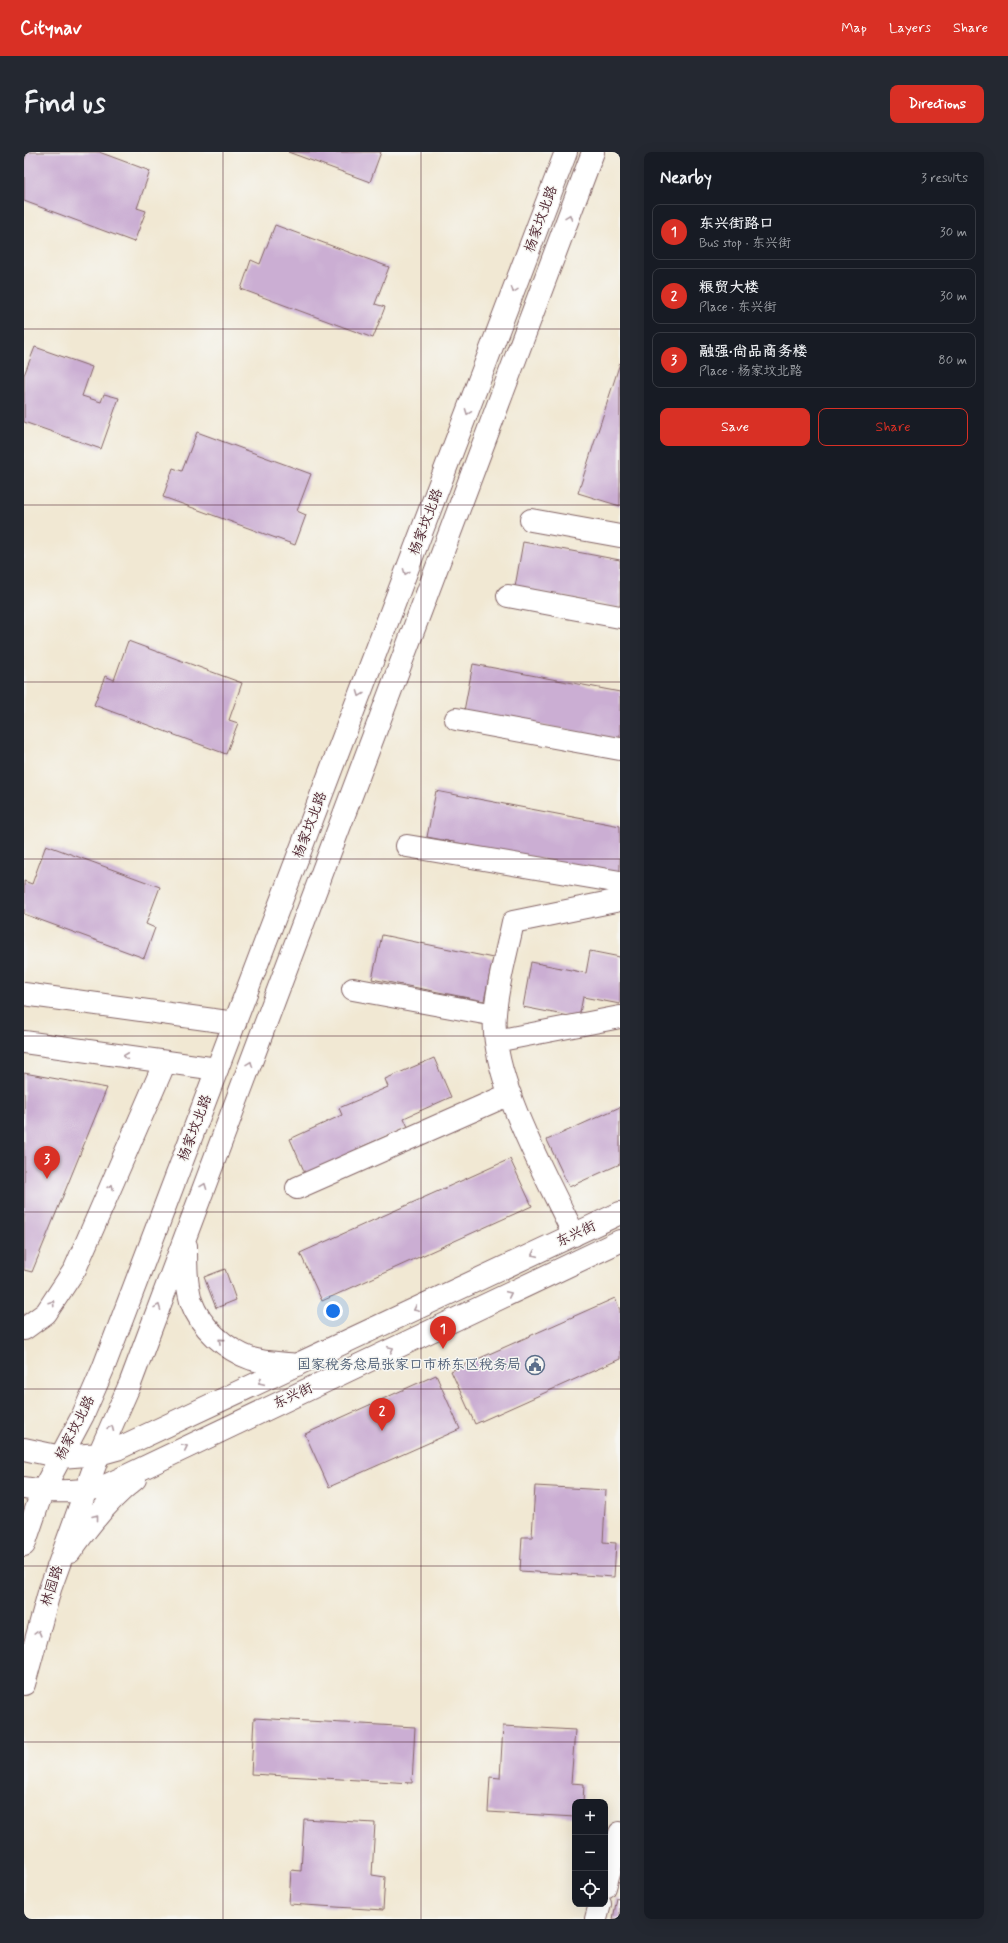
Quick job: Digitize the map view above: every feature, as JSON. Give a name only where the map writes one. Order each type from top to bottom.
[{"type":"main road","name":"杨家坟北路","points":[[33,1490],[61,1457],[84,1415],[103,1369],[566,152]]},
{"type":"main road","name":"杨家坟北路","points":[[86,1490],[99,1454],[130,1384],[593,152]]},
{"type":"main road","points":[[531,520],[620,536]]},
{"type":"main road","points":[[508,596],[620,617]]},
{"type":"main road","points":[[456,719],[620,749]]},
{"type":"main road","points":[[407,846],[620,882]]},
{"type":"main road","points":[[574,1235],[517,1115],[497,1056],[495,1015],[513,922],[620,900]]},
{"type":"main road","points":[[352,988],[495,1015]]},
{"type":"main road","points":[[24,994],[235,1023]]},
{"type":"main road","points":[[496,1041],[620,1017]]},
{"type":"main road","points":[[24,1042],[218,1069]]},
{"type":"main road","points":[[24,1329],[46,1312],[75,1269],[165,1062]]},
{"type":"main road","points":[[297,1188],[510,1094]]},
{"type":"main road","name":"东兴街","points":[[24,1449],[61,1457],[99,1454],[117,1449],[574,1235],[618,1219]]},
{"type":"main road","points":[[186,1233],[186,1274],[192,1302],[205,1325],[224,1344],[252,1358],[297,1365]]},
{"type":"main road","name":"东兴街","points":[[33,1490],[86,1490],[103,1487],[620,1241]]},
{"type":"main road","points":[[56,1571],[101,1511],[124,1488],[161,1459]]},
{"type":"main road","points":[[24,1545],[33,1490]]},
{"type":"main road","name":"林园路","points":[[24,1684],[56,1571],[86,1490]]},
{"type":"main road","points":[[608,1876],[620,1833]]},
{"type":"main road","points":[[596,1919],[599,1907]]},
{"type":"building","points":[[27,152],[99,152],[150,171],[137,208],[146,211],[134,242],[24,201],[24,161]]},
{"type":"building","points":[[288,152],[381,152],[370,182]]},
{"type":"building","points":[[275,225],[389,267],[375,304],[385,307],[373,338],[241,289],[251,260],[260,264]]},
{"type":"building","points":[[35,347],[92,367],[82,396],[101,402],[104,394],[119,398],[101,449],[24,422],[24,375]]},
{"type":"building","points":[[620,363],[620,506],[578,493]]},
{"type":"building","points":[[197,432],[311,474],[297,511],[306,515],[295,545],[163,497],[173,468],[182,471]]},
{"type":"building","points":[[523,542],[620,560],[620,608],[515,587]]},
{"type":"building","points":[[128,641],[242,683],[229,720],[238,723],[226,754],[94,705],[105,676],[114,680]]},
{"type":"building","points":[[473,664],[620,692],[620,740],[464,711]]},
{"type":"building","points":[[436,791],[620,826],[620,874],[427,837]]},
{"type":"building","points":[[46,845],[160,887],[146,924],[155,928],[144,958],[24,914],[24,881],[32,884]]},
{"type":"building","points":[[382,935],[493,958],[484,1001],[372,979]]},
{"type":"building","points":[[590,951],[620,957],[620,1004],[583,997],[579,1018],[523,1007],[531,962],[586,973]]},
{"type":"building","points":[[434,1058],[451,1097],[404,1118],[408,1127],[359,1148],[362,1156],[308,1180],[290,1139],[342,1115],[339,1108],[388,1087],[385,1079]]},
{"type":"building","points":[[24,1073],[107,1088],[32,1272],[24,1270]]},
{"type":"building","points":[[620,1107],[620,1164],[569,1187],[547,1140]]},
{"type":"building","points":[[510,1159],[532,1206],[322,1301],[300,1253]]},
{"type":"building","points":[[225,1269],[236,1300],[216,1308],[204,1277]]},
{"type":"building","name":"国家税务总局张家口市桥东区税务局","points":[[615,1298],[620,1310],[620,1359],[475,1424],[451,1371]]},
{"type":"building","points":[[436,1375],[460,1429],[329,1487],[305,1434]]},
{"type":"building","points":[[535,1486],[606,1490],[603,1542],[616,1543],[614,1577],[520,1571],[522,1537],[532,1537]]},
{"type":"building","points":[[254,1718],[415,1727],[412,1783],[251,1774]]},
{"type":"building","points":[[503,1726],[575,1730],[571,1783],[584,1784],[583,1799],[572,1799],[572,1817],[488,1812],[490,1777],[500,1778]]},
{"type":"building","points":[[304,1819],[375,1823],[372,1875],[385,1877],[383,1910],[289,1904],[291,1870],[301,1871]]},
{"type":"building","points":[[617,1898],[620,1899],[620,1919],[613,1919]]},
{"type":"place","name":"融强·尚品商务楼","points":[[47,1179]]},
{"type":"place","name":"东兴街路口","points":[[443,1349]]},
{"type":"place","name":"国家税务总局张家口市桥东区税务局","points":[[535,1365]]},
{"type":"place","name":"粮贸大楼","points":[[382,1431]]}]
